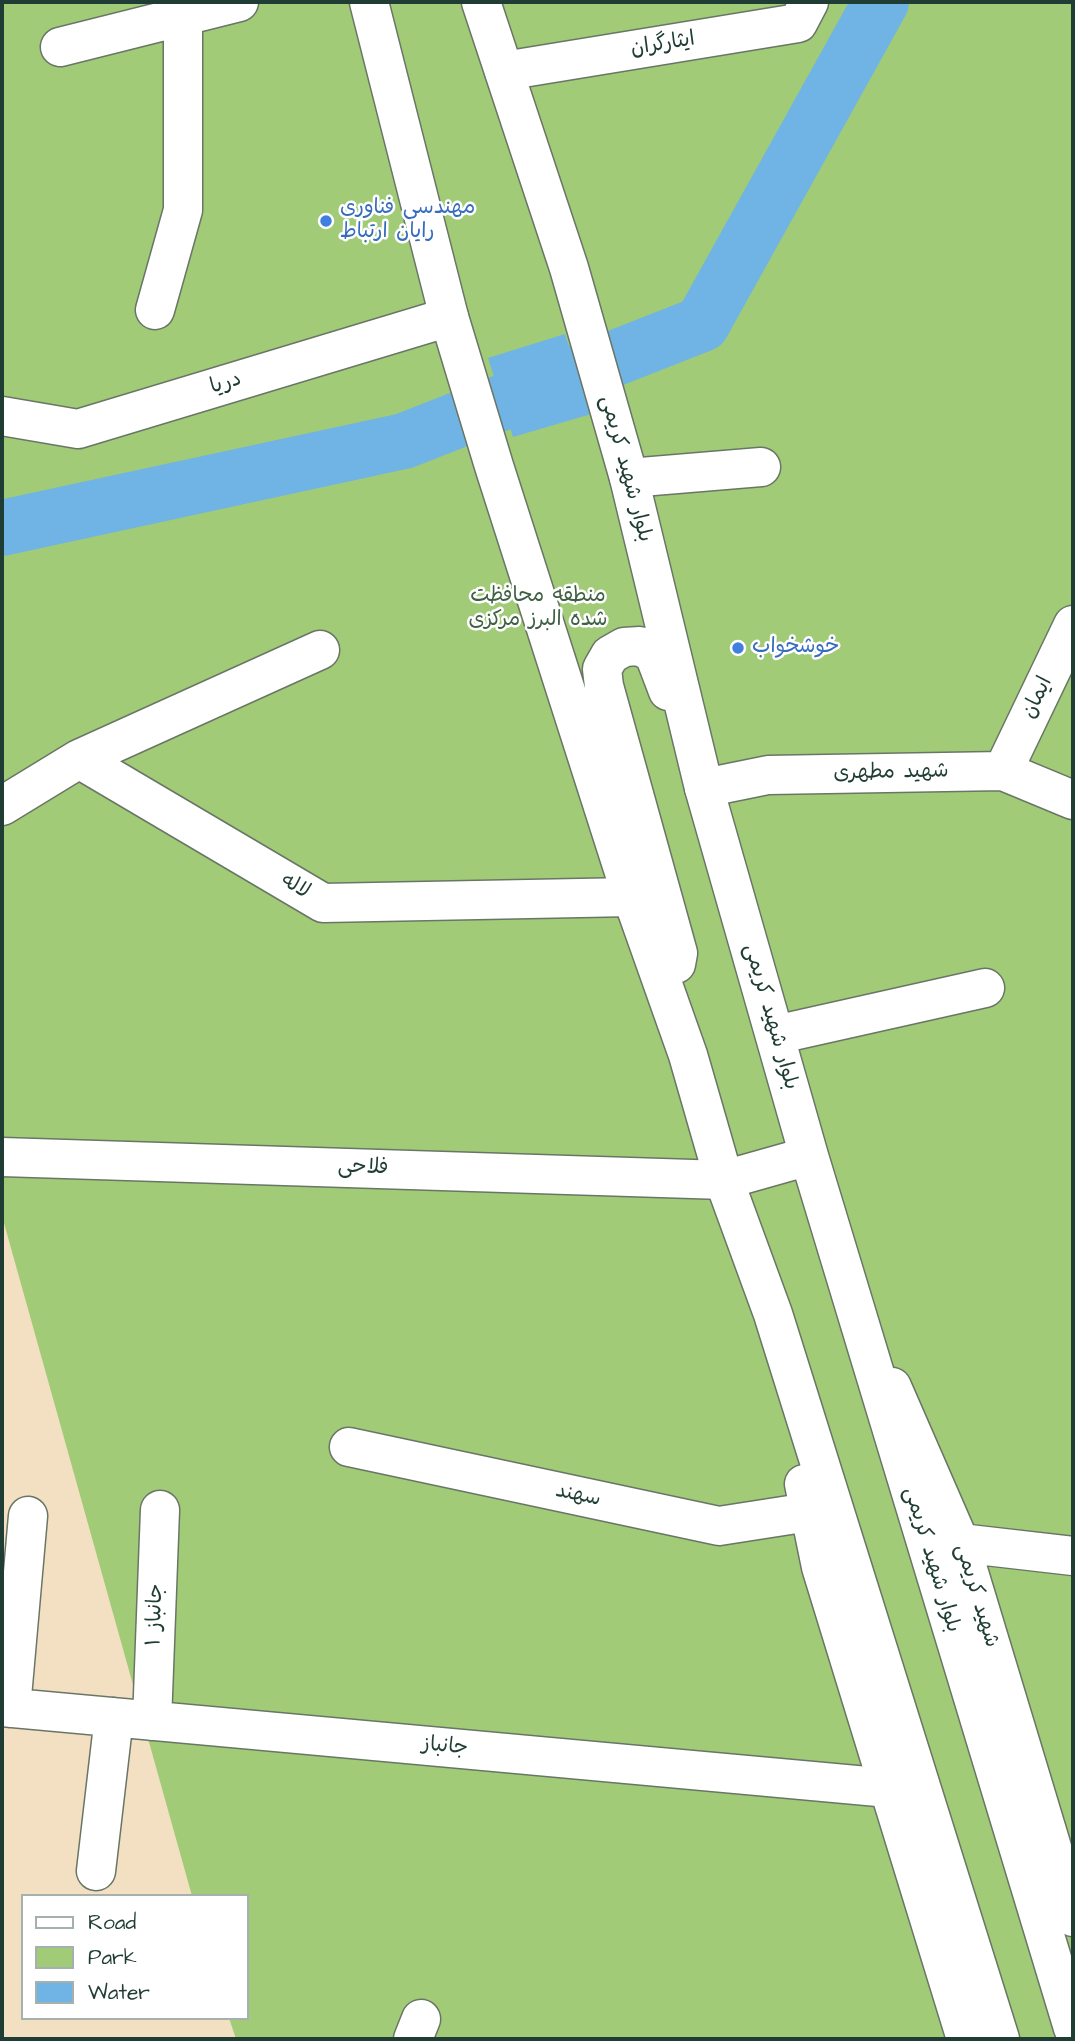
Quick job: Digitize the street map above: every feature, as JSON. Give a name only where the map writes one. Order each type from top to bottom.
[{"type":"street","points":[[60,47],[170,8],[239,2]]},
{"type":"street","points":[[369,2],[449,317],[494,466],[632,897],[688,1055],[724,1180],[773,1314],[1000,2039]]},
{"type":"street","name":"بلوار شهید کریمی","points":[[481,2],[569,268],[616,431],[704,788],[848,1286],[1073,2028]]},
{"type":"street","name":"ایثارگران","points":[[504,71],[798,23],[809,2]]},
{"type":"street","points":[[155,310],[183,210],[170,8]]},
{"type":"street","name":"دریا","points":[[2,416],[78,429],[449,317]]},
{"type":"street","points":[[628,478],[761,467]]},
{"type":"street","name":"ایمان","points":[[1003,771],[1073,625]]},
{"type":"street","points":[[670,1002],[678,954],[604,686],[602,669],[610,655],[624,647],[640,646],[654,654],[704,788]]},
{"type":"street","points":[[2,806],[79,760],[320,650]]},
{"type":"street","name":"لاله","points":[[79,760],[323,903],[632,897]]},
{"type":"street","name":"شهید مطهری","points":[[704,788],[768,775],[1003,771],[1073,800]]},
{"type":"street","points":[[775,1035],[985,988]]},
{"type":"street","name":"فلاحی","points":[[2,1157],[724,1180],[810,1156]]},
{"type":"street","name":"شهید کریمی","points":[[848,1286],[960,1543],[1073,1917]]},
{"type":"street","points":[[773,1314],[821,1567],[966,2039]]},
{"type":"street","name":"سهند","points":[[349,1447],[719,1526],[809,1512]]},
{"type":"street","name":"جانباز ۱","points":[[152,1721],[160,1510]]},
{"type":"street","points":[[6,1707],[28,1516]]},
{"type":"street","points":[[960,1543],[1073,1556]]},
{"type":"street","name":"جانباز","points":[[6,1707],[889,1788]]},
{"type":"street","points":[[96,1871],[114,1717]]},
{"type":"green space","name":"منطقه محافظت شده البرز مرکزی","points":[[2,2],[1073,2],[1073,2039],[236,2039],[230,2020],[248,2020],[248,1894],[191,1894],[2,1216]]},
{"type":"water","points":[[565,334],[591,414],[513,437],[488,358]]},
{"type":"waterway","points":[[2,528],[404,441],[702,324],[881,2]]},
{"type":"place","name":"مهندسی فناوری رایان ارتباط","points":[[326,221]]},
{"type":"place","name":"خوشخواب","points":[[738,648]]}]
